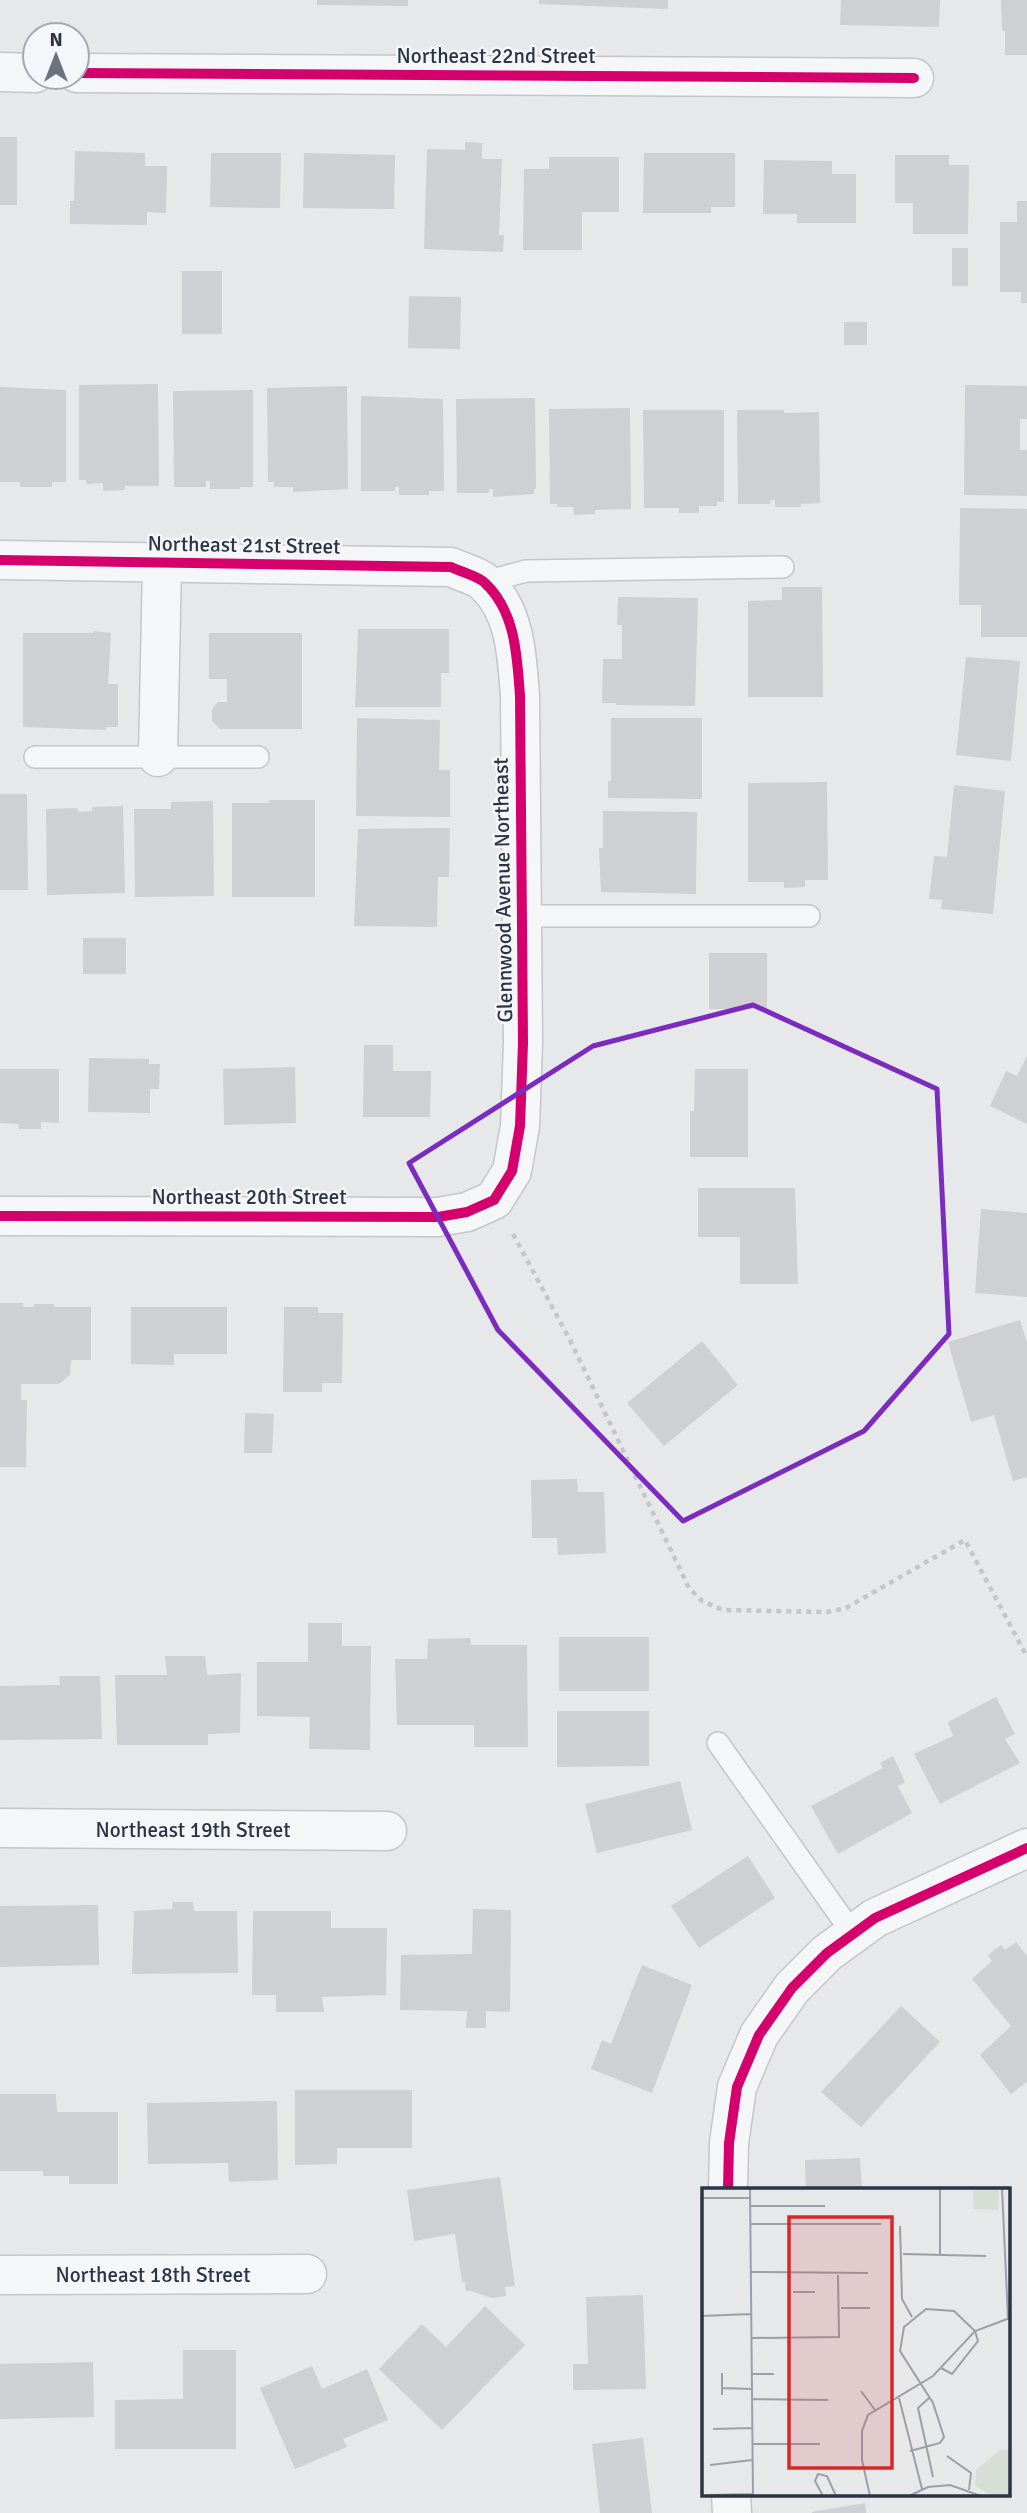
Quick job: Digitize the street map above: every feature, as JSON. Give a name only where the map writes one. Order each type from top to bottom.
[{"type":"street","points":[[0,72],[21,72]]},
{"type":"street","name":"Northeast 22nd Street","points":[[91,73],[914,78]]},
{"type":"street","name":"Northeast 21st Street","points":[[0,560],[451,567],[485,582]]},
{"type":"street","points":[[158,757],[162,563]]},
{"type":"street","name":"Glennwood Avenue Northeast","points":[[485,582],[501,605],[515,638],[520,696],[523,1043],[520,1126],[512,1171],[494,1200]]},
{"type":"street","name":"Northeast 20th Street","points":[[0,1216],[438,1217],[467,1212],[494,1200]]},
{"type":"street","name":"Northeast 19th Street","points":[[0,1829],[387,1831]]},
{"type":"street","points":[[728,2188],[729,2143],[737,2087],[759,2035],[792,1988],[827,1953],[875,1918],[1027,1848]]},
{"type":"street","name":"Northeast 18th Street","points":[[0,2275],[307,2274]]},
{"type":"lane","points":[[485,582],[526,571],[783,567]]},
{"type":"lane","points":[[35,757],[258,757]]},
{"type":"lane","points":[[522,916],[809,916]]},
{"type":"lane","points":[[718,1743],[853,1934]]},
{"type":"path","points":[[494,1200],[570,1339],[689,1588],[702,1601],[723,1610],[827,1612],[846,1608],[965,1541],[1027,1657]]},
{"type":"highlighted area","points":[[753,1005],[937,1089],[949,1334],[864,1431],[683,1521],[498,1330],[409,1163],[593,1046]]},
{"type":"building","points":[[317,0],[408,0],[408,6],[317,5]]},
{"type":"building","points":[[539,0],[668,0],[668,9],[539,4]]},
{"type":"building","points":[[841,0],[940,0],[939,27],[840,25]]},
{"type":"building","points":[[1001,0],[1027,0],[1027,55],[1005,55]]},
{"type":"building","points":[[0,137],[17,137],[17,205],[0,205]]},
{"type":"building","points":[[465,142],[482,143],[482,159],[502,159],[499,235],[504,235],[503,252],[424,249],[427,149],[465,150]]},
{"type":"building","points":[[75,151],[145,153],[145,166],[167,166],[166,213],[147,212],[147,225],[70,224],[70,201],[74,201]]},
{"type":"building","points":[[211,153],[281,153],[280,208],[210,207]]},
{"type":"building","points":[[304,153],[395,155],[394,209],[303,208]]},
{"type":"building","points":[[644,153],[735,153],[735,207],[711,207],[711,213],[643,213]]},
{"type":"building","points":[[895,155],[949,155],[949,165],[969,165],[968,234],[913,234],[913,203],[895,203]]},
{"type":"building","points":[[549,157],[619,157],[619,212],[582,212],[582,250],[523,250],[524,169],[549,169]]},
{"type":"building","points":[[764,160],[832,161],[832,174],[856,174],[856,223],[797,223],[797,214],[763,214]]},
{"type":"building","points":[[1017,201],[1027,201],[1027,303],[1021,303],[1021,292],[1000,292],[1000,222],[1017,222]]},
{"type":"building","points":[[952,248],[968,248],[968,286],[952,286]]},
{"type":"building","points":[[182,271],[222,271],[222,334],[182,334]]},
{"type":"building","points":[[409,296],[461,297],[460,349],[408,348]]},
{"type":"building","points":[[844,322],[867,322],[867,345],[844,345]]},
{"type":"building","points":[[158,384],[159,486],[125,486],[125,490],[103,491],[103,483],[87,484],[86,480],[79,480],[79,385]]},
{"type":"building","points":[[965,385],[1027,386],[1027,419],[1020,419],[1020,450],[1027,450],[1027,496],[964,495]]},
{"type":"building","points":[[347,386],[348,489],[293,492],[293,487],[274,487],[274,482],[268,482],[267,388]]},
{"type":"building","points":[[0,387],[66,390],[66,482],[52,482],[52,487],[20,487],[20,482],[0,482]]},
{"type":"building","points":[[253,390],[253,487],[210,489],[210,481],[206,481],[206,487],[174,487],[173,391]]},
{"type":"building","points":[[361,396],[443,399],[444,491],[429,491],[429,495],[399,495],[399,487],[395,487],[395,491],[361,491]]},
{"type":"building","points":[[535,398],[534,494],[493,497],[493,489],[489,489],[489,493],[457,493],[456,399]]},
{"type":"building","points":[[630,408],[631,509],[595,510],[595,514],[574,515],[573,507],[550,504],[549,409]]},
{"type":"building","points":[[643,410],[724,410],[724,502],[717,502],[717,506],[699,506],[699,513],[679,513],[679,508],[644,508]]},
{"type":"building","points":[[737,410],[819,412],[820,503],[801,504],[801,507],[775,507],[775,500],[770,500],[770,504],[738,504]]},
{"type":"building","points":[[960,508],[1027,509],[1027,637],[981,637],[981,605],[959,605]]},
{"type":"building","points":[[782,587],[822,587],[823,697],[748,697],[748,601],[782,600]]},
{"type":"building","points":[[618,597],[698,598],[695,706],[602,703],[603,659],[622,659],[622,625],[617,625]]},
{"type":"building","points":[[358,629],[449,629],[449,673],[441,673],[441,707],[355,707]]},
{"type":"building","points":[[23,633],[111,633],[108,684],[118,684],[118,727],[106,727],[106,730],[23,727]]},
{"type":"building","points":[[209,633],[302,633],[302,729],[220,729],[212,721],[212,709],[218,702],[227,702],[227,679],[209,679]]},
{"type":"building","points":[[966,657],[1020,661],[1011,761],[956,755]]},
{"type":"building","points":[[357,718],[440,720],[439,770],[450,770],[450,817],[356,816]]},
{"type":"building","points":[[611,718],[702,718],[702,799],[608,798],[608,781],[611,781]]},
{"type":"building","points":[[827,782],[828,880],[805,880],[805,887],[784,888],[784,882],[748,882],[748,783]]},
{"type":"building","points":[[954,785],[1005,791],[993,914],[941,909],[942,900],[929,899],[934,856],[947,857]]},
{"type":"building","points":[[0,794],[27,794],[28,890],[0,890]]},
{"type":"building","points":[[269,800],[315,800],[315,897],[232,897],[232,803],[269,803]]},
{"type":"building","points":[[213,801],[214,896],[135,897],[134,809],[171,809],[171,802]]},
{"type":"building","points":[[123,806],[125,893],[47,895],[46,809],[78,808],[78,812],[92,811],[92,807]]},
{"type":"building","points":[[603,811],[697,812],[696,894],[601,892],[599,848],[603,848]]},
{"type":"building","points":[[450,828],[449,877],[438,877],[437,927],[354,926],[358,829]]},
{"type":"building","points":[[83,938],[126,938],[126,974],[83,974]]},
{"type":"building","points":[[709,953],[767,953],[767,1009],[709,1009]]},
{"type":"building","points":[[364,1045],[393,1045],[393,1071],[431,1071],[430,1117],[363,1117]]},
{"type":"building","points":[[1027,1056],[1027,1124],[990,1106],[1006,1071],[1017,1076]]},
{"type":"building","points":[[89,1058],[149,1059],[149,1064],[160,1064],[159,1089],[150,1089],[150,1113],[88,1112]]},
{"type":"building","points":[[295,1067],[296,1123],[224,1125],[223,1069]]},
{"type":"building","points":[[0,1069],[59,1069],[59,1123],[41,1122],[41,1129],[19,1129],[19,1124],[0,1123]]},
{"type":"building","points":[[695,1069],[748,1069],[748,1157],[690,1157],[690,1111],[694,1111]]},
{"type":"building","points":[[698,1188],[795,1188],[798,1284],[740,1284],[740,1237],[698,1237]]},
{"type":"building","points":[[981,1209],[1027,1213],[1027,1297],[975,1293]]},
{"type":"building","points":[[0,1303],[23,1303],[23,1307],[54,1304],[54,1307],[91,1307],[91,1360],[71,1360],[70,1375],[59,1384],[21,1384],[21,1400],[27,1400],[26,1467],[0,1467]]},
{"type":"building","points":[[131,1307],[227,1307],[227,1354],[174,1354],[174,1365],[131,1364]]},
{"type":"building","points":[[284,1307],[318,1307],[318,1313],[343,1313],[342,1383],[322,1383],[322,1392],[283,1392]]},
{"type":"building","points":[[1020,1320],[1027,1343],[1027,1477],[1013,1481],[994,1415],[971,1422],[948,1342]]},
{"type":"building","points":[[702,1341],[738,1385],[664,1446],[627,1403]]},
{"type":"building","points":[[245,1413],[274,1414],[272,1453],[244,1453]]},
{"type":"building","points":[[577,1479],[578,1492],[604,1492],[606,1553],[558,1555],[557,1538],[532,1538],[531,1480]]},
{"type":"building","points":[[308,1623],[342,1623],[342,1646],[371,1646],[370,1750],[309,1749],[310,1717],[257,1716],[257,1662],[308,1662]]},
{"type":"building","points":[[559,1637],[649,1637],[649,1691],[559,1691]]},
{"type":"building","points":[[470,1638],[471,1645],[527,1645],[528,1747],[474,1747],[474,1725],[397,1725],[395,1659],[427,1659],[428,1639]]},
{"type":"building","points":[[165,1656],[205,1656],[207,1675],[241,1673],[240,1733],[208,1734],[208,1745],[117,1745],[115,1675],[167,1675]]},
{"type":"building","points":[[59,1676],[100,1676],[102,1739],[0,1740],[0,1686],[60,1685]]},
{"type":"building","points":[[996,1697],[1015,1734],[1005,1739],[1020,1763],[940,1804],[914,1754],[953,1736],[948,1722]]},
{"type":"building","points":[[557,1711],[649,1711],[649,1766],[557,1767]]},
{"type":"building","points":[[893,1756],[905,1782],[898,1786],[912,1813],[838,1854],[811,1806],[883,1768],[880,1763]]},
{"type":"building","points":[[680,1781],[692,1830],[597,1853],[585,1804]]},
{"type":"building","points":[[748,1856],[775,1898],[699,1948],[671,1906]]},
{"type":"building","points":[[173,1902],[193,1902],[194,1911],[237,1911],[238,1973],[132,1974],[134,1911],[172,1909]]},
{"type":"building","points":[[98,1905],[99,1965],[0,1967],[0,1906]]},
{"type":"building","points":[[473,1909],[511,1910],[510,2012],[486,2011],[486,2028],[466,2028],[467,2011],[400,2010],[401,1955],[472,1954]]},
{"type":"building","points":[[253,1911],[331,1911],[331,1928],[387,1928],[386,1995],[322,1997],[324,2012],[276,2012],[276,1995],[252,1995]]},
{"type":"building","points":[[1016,1942],[1027,1956],[1027,2082],[1011,2094],[980,2055],[1011,2026],[972,1979],[992,1961],[988,1955],[1001,1945],[1005,1950]]},
{"type":"building","points":[[642,1965],[692,1985],[652,2093],[591,2069],[602,2040],[611,2044]]},
{"type":"building","points":[[901,2006],[940,2042],[861,2127],[821,2092]]},
{"type":"building","points":[[295,2090],[412,2090],[412,2148],[337,2148],[337,2164],[295,2165]]},
{"type":"building","points":[[0,2094],[56,2094],[57,2112],[118,2112],[118,2184],[69,2184],[69,2176],[43,2176],[43,2171],[0,2171]]},
{"type":"building","points":[[277,2101],[278,2180],[229,2182],[228,2163],[148,2164],[147,2103]]},
{"type":"building","points":[[860,2158],[862,2188],[806,2188],[805,2160]]},
{"type":"building","points":[[500,2177],[515,2286],[505,2287],[506,2296],[492,2298],[466,2291],[465,2282],[462,2282],[455,2234],[414,2241],[407,2190]]},
{"type":"building","points":[[643,2295],[646,2389],[573,2390],[573,2364],[588,2364],[586,2297]]},
{"type":"building","points":[[485,2306],[525,2345],[442,2430],[379,2369],[422,2324],[446,2347]]},
{"type":"building","points":[[183,2350],[236,2350],[236,2449],[115,2449],[115,2400],[183,2399]]},
{"type":"building","points":[[93,2362],[94,2417],[0,2419],[0,2364]]},
{"type":"building","points":[[312,2366],[322,2389],[367,2369],[388,2420],[343,2439],[347,2447],[295,2469],[260,2388]]},
{"type":"building","points":[[643,2438],[652,2513],[600,2513],[592,2444]]},
{"type":"building","points":[[865,2503],[866,2513],[812,2513],[812,2512]]},
{"type":"cycle path","points":[[91,73],[914,78]]},
{"type":"cycle path","points":[[0,560],[451,567],[485,583],[503,607],[509,621],[519,681],[523,1043],[520,1126],[512,1171],[494,1200],[467,1212],[438,1217],[0,1216]]},
{"type":"cycle path","points":[[728,2188],[729,2143],[737,2087],[759,2035],[792,1988],[827,1953],[875,1918],[1027,1848]]}]
